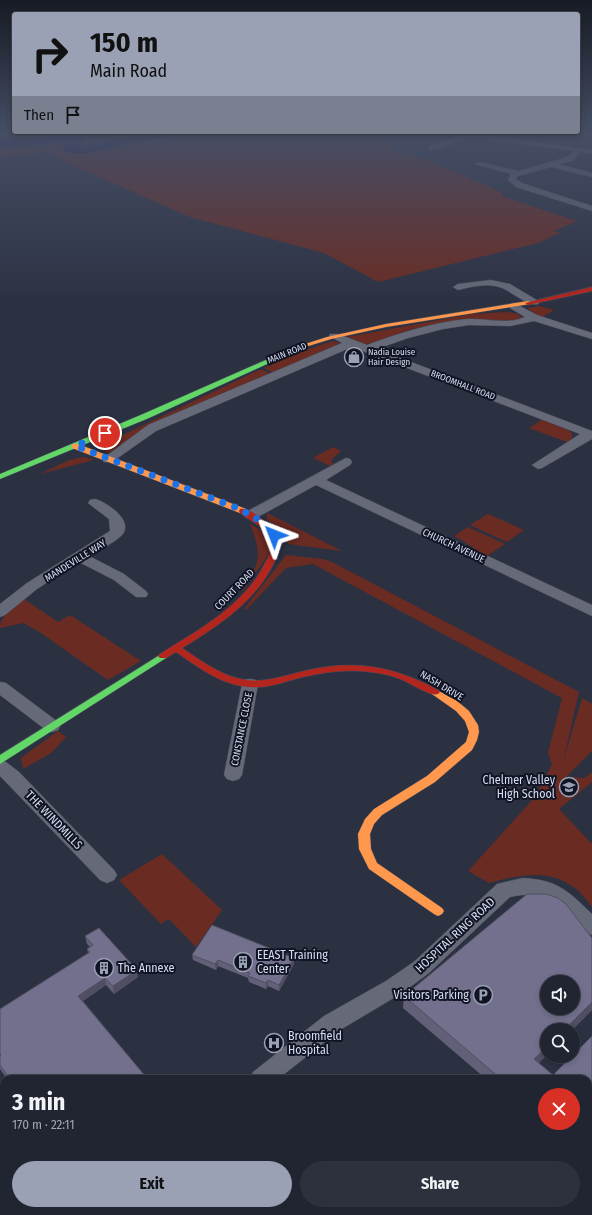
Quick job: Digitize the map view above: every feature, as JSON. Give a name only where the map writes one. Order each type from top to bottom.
[{"type":"street","points":[[530,189],[592,209]]},
{"type":"street","points":[[458,287],[482,282],[497,283],[508,286],[535,302]]},
{"type":"street","name":"MAIN ROAD","points":[[0,477],[76,446],[284,354],[334,336],[397,322],[514,306],[592,289]]},
{"type":"street","points":[[514,306],[533,317],[592,336]]},
{"type":"street","points":[[367,349],[426,329],[469,322],[518,322],[533,317]]},
{"type":"street","name":"BROOMHALL ROAD","points":[[334,336],[590,434]]},
{"type":"street","name":"MAIN ROAD","points":[[108,459],[152,428],[351,343]]},
{"type":"street","points":[[538,465],[590,434]]},
{"type":"street","name":"COURT ROAD","points":[[0,760],[202,633],[234,608],[254,587],[269,566],[276,547],[274,535],[251,515],[225,503],[76,446]]},
{"type":"street","points":[[251,515],[346,462]]},
{"type":"street","name":"CHURCH AVENUE","points":[[316,480],[592,611]]},
{"type":"street","name":"MANDEVILLE WAY","points":[[0,612],[32,586],[109,539],[116,533],[119,525],[117,519],[111,512],[95,502]]},
{"type":"street","points":[[80,557],[119,577],[141,594]]},
{"type":"street","name":"NASH DRIVE","points":[[177,649],[224,676],[250,684],[268,682],[337,667],[377,669],[412,681],[465,713],[472,722],[475,731],[468,747],[432,779],[380,810],[365,827],[363,833],[366,856],[373,866],[438,911]]},
{"type":"street","name":"CONSTANCE CLOSE","points":[[233,775],[250,684]]},
{"type":"street","points":[[0,686],[52,726]]},
{"type":"street","name":"THE WINDMILLS","points":[[0,766],[13,777],[106,875]]},
{"type":"street","name":"HOSPITAL RING ROAD","points":[[266,1075],[332,1023],[394,987],[422,967],[504,890],[523,886],[542,887],[561,896],[592,927]]},
{"type":"shaded area","points":[[126,189],[493,189],[501,192],[504,197],[577,221],[554,231],[560,233],[538,243],[378,282],[324,253],[190,217]]},
{"type":"shaded area","points":[[539,306],[554,310],[541,318],[528,309]]},
{"type":"shaded area","points":[[508,312],[518,314],[523,319],[507,321],[472,320],[438,324],[405,331],[379,341],[361,344],[354,342],[347,337],[472,314]]},
{"type":"shaded area","points":[[333,341],[342,344],[274,373],[264,368],[296,353]]},
{"type":"shaded area","points":[[259,370],[272,374],[119,446],[111,452],[106,452],[102,449],[102,447],[108,442]]},
{"type":"shaded area","points":[[543,419],[568,430],[572,433],[572,438],[567,442],[529,428]]},
{"type":"shaded area","points":[[333,447],[341,451],[331,460],[333,464],[331,466],[313,458]]},
{"type":"shaded area","points":[[84,457],[94,460],[40,474],[69,460]]},
{"type":"shaded area","points":[[267,513],[342,551],[288,544],[281,531],[267,520]]},
{"type":"shaded area","points":[[488,514],[524,530],[507,542],[470,525]]},
{"type":"shaded area","points":[[250,524],[271,536],[270,552],[239,597],[257,562],[257,546]]},
{"type":"shaded area","points":[[468,527],[505,544],[487,556],[454,536]]},
{"type":"shaded area","points":[[286,555],[323,559],[332,562],[579,692],[563,762],[582,698],[592,704],[592,751],[566,777],[585,778],[592,772],[592,782],[559,809],[592,844],[592,907],[575,888],[555,878],[533,875],[489,883],[468,871],[534,798],[552,765],[548,753],[562,698],[313,564],[286,568],[246,610],[244,609]]},
{"type":"shaded area","points":[[24,599],[58,622],[70,615],[141,661],[108,680],[38,631],[23,623],[0,628],[2,619],[5,615]]},
{"type":"shaded area","points":[[58,731],[66,737],[51,753],[23,769],[21,758]]},
{"type":"shaded area","points":[[162,854],[222,910],[196,947],[169,919],[161,924],[119,880]]},
{"type":"building","name":"Visitors Parking","points":[[527,894],[546,894],[558,898],[566,904],[592,938],[592,1002],[580,1014],[580,975],[540,975],[540,1015],[579,1015],[571,1023],[540,1023],[540,1053],[534,1059],[553,1075],[496,1075],[404,996]]},
{"type":"building","name":"EEAST Training Center","points":[[212,925],[294,958],[279,985],[268,980],[266,983],[248,976],[250,973],[218,960],[215,964],[192,955]]},
{"type":"building","points":[[99,928],[137,970],[113,986],[105,978],[78,996],[144,1075],[7,1075],[0,1065],[0,1009],[90,952],[87,949],[93,945],[85,936]]},
{"type":"building","name":"Visitors Parking","points":[[592,1036],[592,1075],[553,1075],[565,1063],[580,1063],[580,1048]]},
{"type":"traffic: fast","points":[[0,477],[146,416],[302,346]]},
{"type":"traffic: fast","points":[[0,760],[163,656]]},
{"type":"traffic: slow","points":[[302,346],[357,331],[528,303]]},
{"type":"traffic: slow","points":[[75,446],[243,511]]},
{"type":"traffic: slow","points":[[435,692],[459,708],[470,719],[474,732],[471,742],[468,747],[431,779],[378,812],[369,822],[364,834],[365,849],[373,866],[438,911]]},
{"type":"traffic: jam","points":[[528,303],[592,289]]},
{"type":"traffic: jam","points":[[163,656],[211,626],[227,614],[254,588],[265,572],[275,552],[276,540],[265,526],[243,511]]},
{"type":"traffic: jam","points":[[177,649],[221,676],[230,680],[250,684],[277,681],[322,670],[356,668],[387,672],[419,683],[435,692]]},
{"type":"place","name":"Nadia Louise Hair Design","points":[[354,357]]},
{"type":"place","name":"Chelmer Valley High School","points":[[569,787]]},
{"type":"place","name":"EEAST Training Center","points":[[243,962]]},
{"type":"place","name":"The Annexe","points":[[104,968]]},
{"type":"place","name":"Visitors Parking","points":[[483,995]]},
{"type":"place","name":"Broomfield Hospital","points":[[274,1043]]},
{"type":"route","points":[[105,433],[76,446],[135,470],[240,509],[262,522],[274,535]]}]
